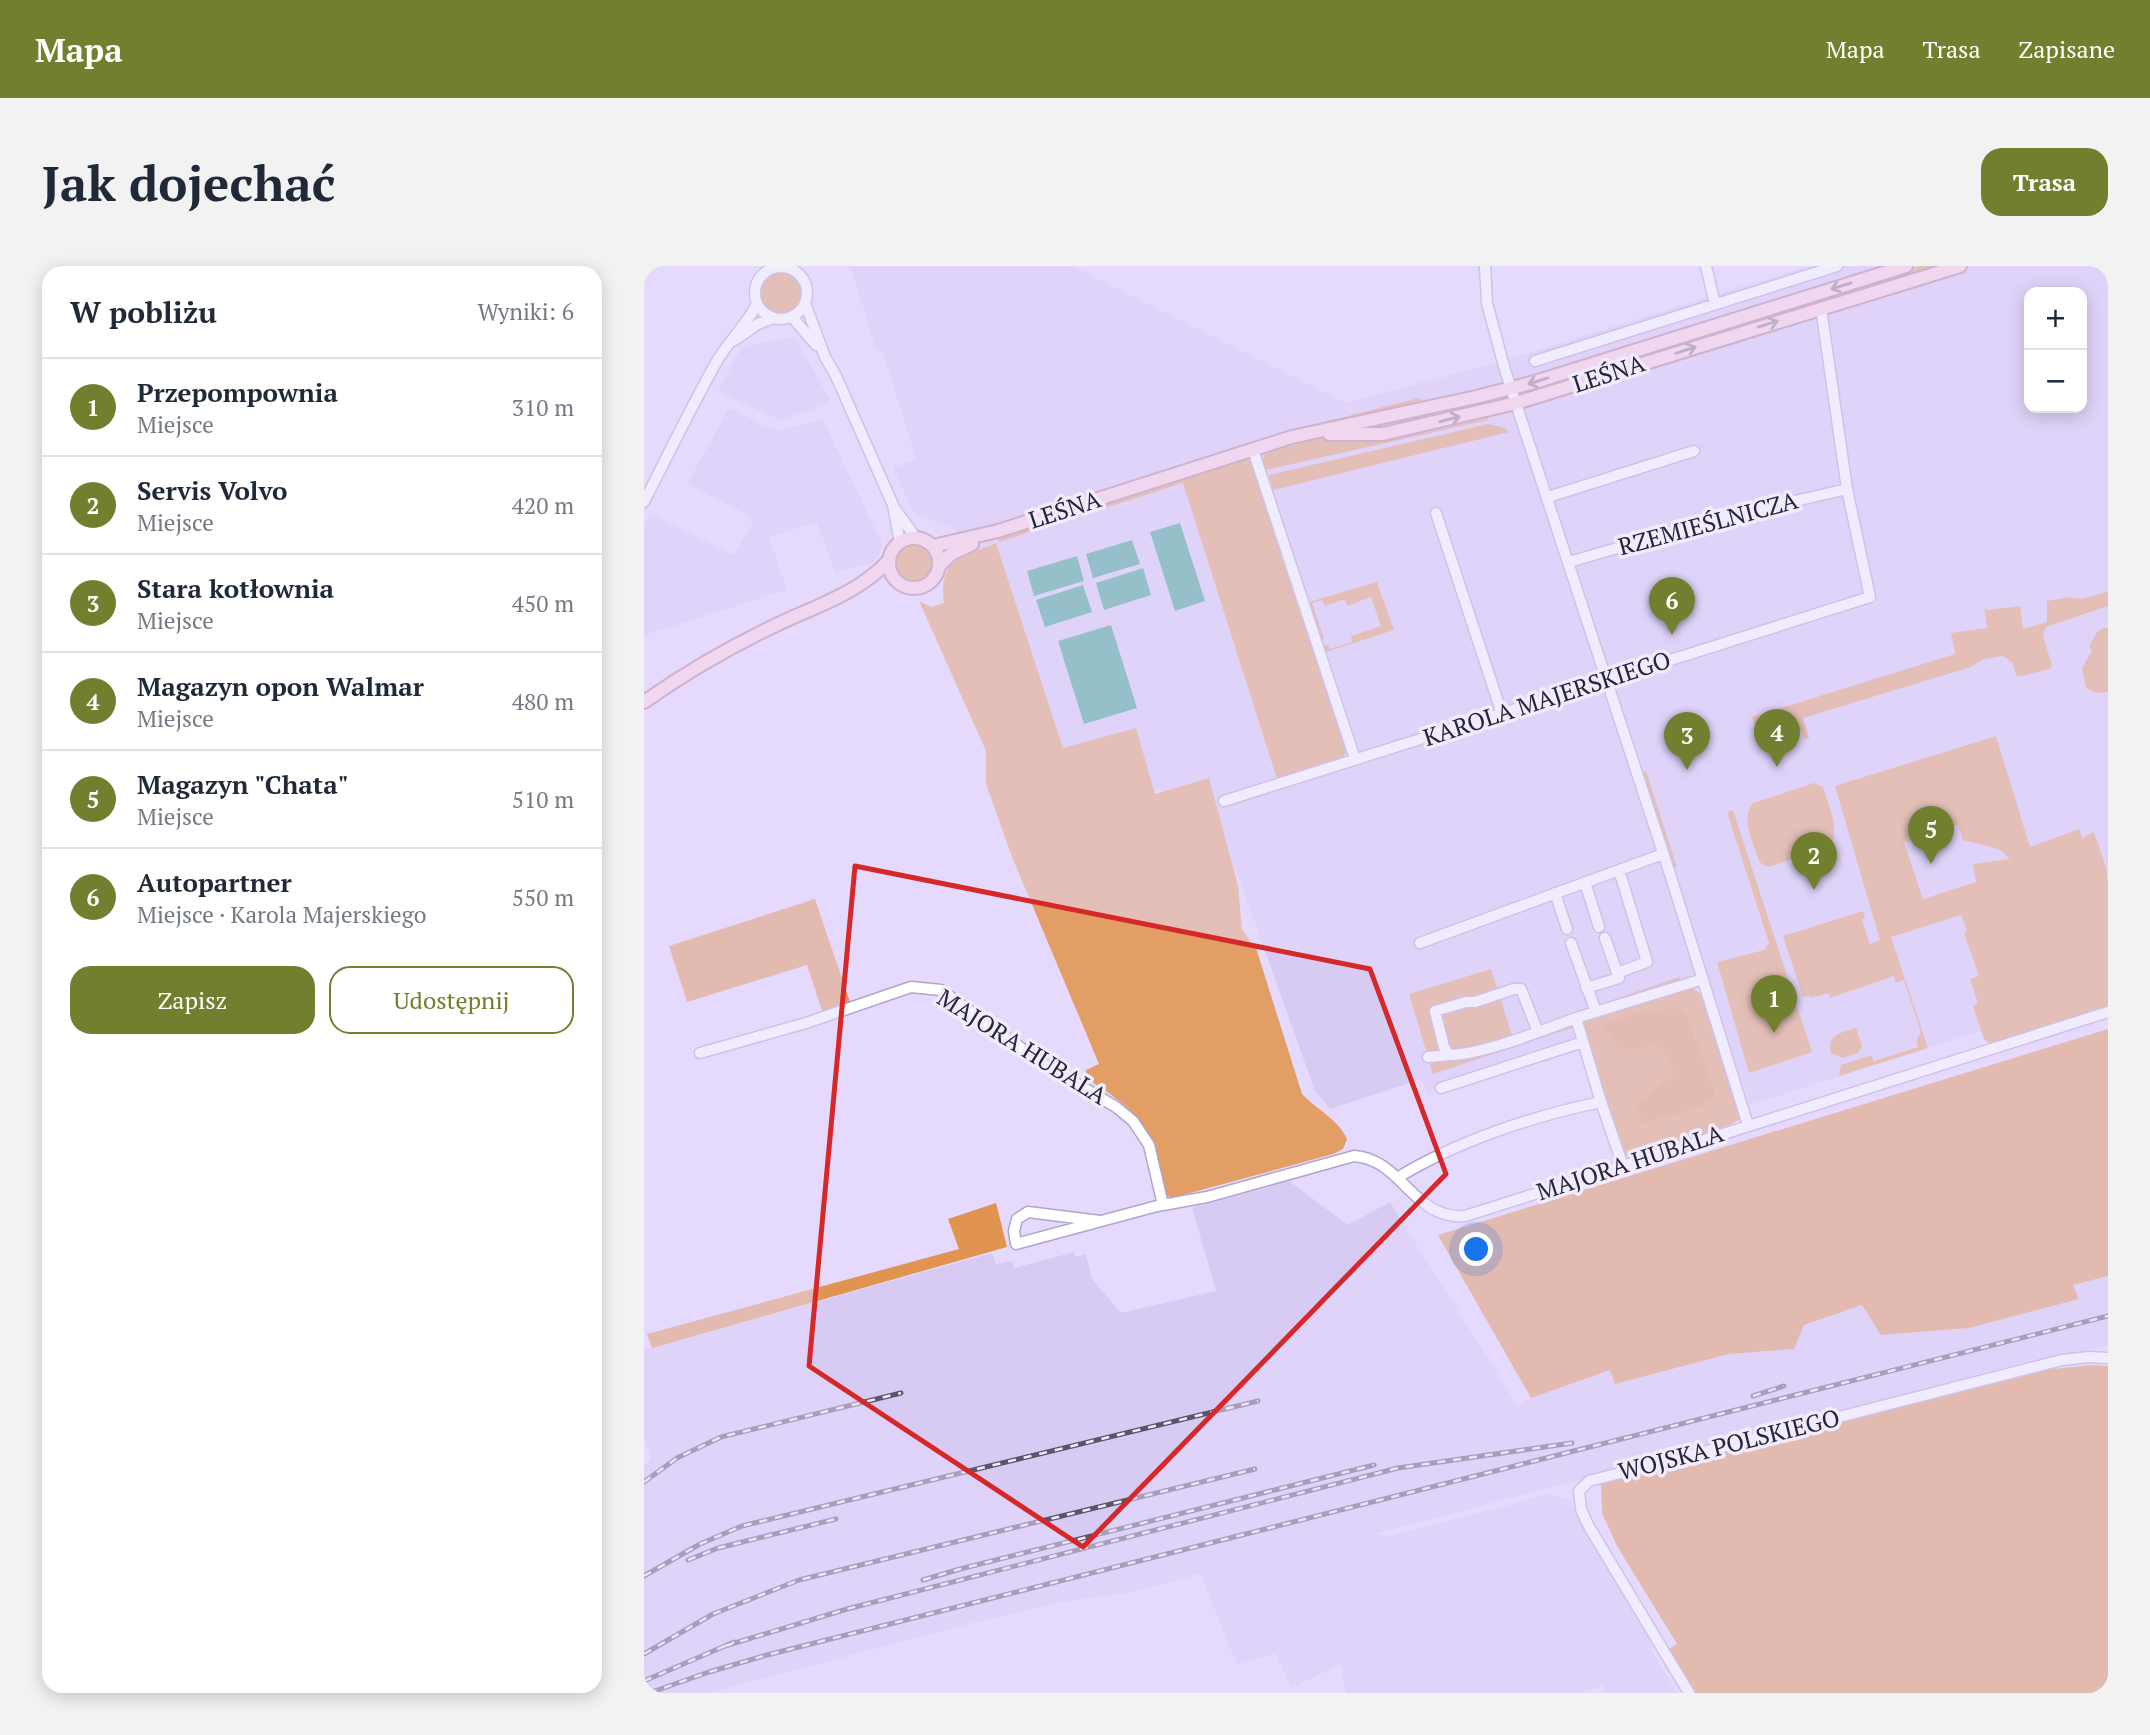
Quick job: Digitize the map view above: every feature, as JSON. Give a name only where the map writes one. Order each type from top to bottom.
[{"type":"main road","name":"LEŚNA","points":[[933,547],[998,531],[1292,437],[1510,389],[1906,266]]},
{"type":"main road","name":"LEŚNA","points":[[1253,450],[1322,435],[1384,434],[1516,403],[1960,266]]},
{"type":"main road","name":"LEŚNA","points":[[939,566],[951,554],[998,531]]},
{"type":"main road","points":[[644,702],[718,655],[854,588],[879,572],[900,543],[916,538],[925,541],[933,547],[939,566],[932,581],[922,587],[905,587],[890,571],[889,560]]},
{"type":"main road","points":[[854,588],[896,580]]},
{"type":"street","points":[[1485,266],[1487,303],[1510,389],[1548,497],[1748,1125]]},
{"type":"street","points":[[1706,266],[1715,304]]},
{"type":"street","name":"LEŚNA","points":[[1535,361],[1837,266]]},
{"type":"street","points":[[644,502],[716,363],[751,317],[757,303],[757,284],[761,277],[774,267],[789,268],[805,285],[805,303],[792,317],[773,318],[764,313],[757,303]]},
{"type":"street","points":[[805,303],[825,357]]},
{"type":"street","name":"KAROLA MAJERSKIEGO","points":[[1224,801],[1870,597],[1847,489],[1821,308]]},
{"type":"street","points":[[792,317],[825,357],[836,376],[893,505],[916,538]]},
{"type":"street","points":[[728,344],[758,324],[773,318]]},
{"type":"street","points":[[1253,450],[1354,759]]},
{"type":"street","points":[[1548,497],[1693,451]]},
{"type":"street","name":"RZEMIEŚLNICZA","points":[[1569,562],[1718,519],[1847,489]]},
{"type":"street","points":[[893,505],[900,543]]},
{"type":"street","points":[[1436,513],[1502,714]]},
{"type":"street","points":[[1420,943],[1663,853]]},
{"type":"street","points":[[1617,973],[1647,962],[1619,870]]},
{"type":"street","points":[[1585,882],[1599,927]]},
{"type":"street","points":[[1555,893],[1567,929]]},
{"type":"street","points":[[1586,988],[1619,978],[1605,938]]},
{"type":"street","points":[[1571,943],[1595,1012]]},
{"type":"street","points":[[1428,1057],[1459,1055],[1703,979]]},
{"type":"street","name":"MAJORA HUBALA","points":[[699,1053],[806,1023],[911,987],[941,990],[1042,1063],[1116,1107],[1133,1121],[1149,1144],[1163,1205]]},
{"type":"street","points":[[1449,1055],[1444,1047],[1435,1011],[1514,989],[1524,992],[1538,1032]]},
{"type":"street","name":"MAJORA HUBALA","points":[[1100,1221],[1028,1212],[1017,1219],[1014,1231],[1016,1244],[1163,1205],[1207,1197],[1354,1156],[1374,1160],[1430,1208],[1446,1216],[1476,1213],[2108,1012]]},
{"type":"street","points":[[1576,1018],[1623,1166]]},
{"type":"street","points":[[1441,1088],[1583,1042]]},
{"type":"street","points":[[1397,1178],[1452,1149],[1563,1111],[1601,1102]]},
{"type":"street","name":"WOJSKA POLSKIEGO","points":[[1689,1693],[1588,1525],[1581,1509],[1579,1491],[1589,1481],[2062,1360],[2108,1358]]},
{"type":"highlighted area","points":[[855,866],[1370,969],[1446,1174],[1083,1547],[809,1366]]},
{"type":"shaded area","points":[[850,266],[1071,266],[1345,403],[1496,363],[1808,266],[2108,266],[2108,990],[1750,1105],[1710,985],[1577,1028],[1583,1046],[1427,1095],[1422,1079],[1330,1109],[1315,1091],[1210,797],[1047,773],[954,529],[914,513],[893,468],[916,459],[882,350],[877,351]]},
{"type":"shaded area","points":[[1920,266],[1943,266],[1542,390],[1541,388],[1604,368],[1644,351]]},
{"type":"shaded area","points":[[781,267],[791,269],[799,275],[805,283],[805,303],[799,311],[791,317],[781,319],[771,317],[763,311],[757,303],[755,293],[757,283],[763,275],[771,269]]},
{"type":"shaded area","points":[[794,337],[831,401],[782,421],[718,392],[742,346]]},
{"type":"shaded area","points":[[1419,398],[1423,402],[1388,413],[1324,422]]},
{"type":"shaded area","points":[[729,408],[767,426],[783,430],[823,419],[883,546],[874,562],[835,573],[817,522],[769,537],[787,590],[644,635],[644,525],[650,513],[734,555],[755,519],[687,484]]},
{"type":"shaded area","points":[[1488,418],[1265,470],[1263,458],[1268,451],[1325,437],[1383,439]]},
{"type":"shaded area","points":[[1488,424],[1505,428],[1509,432],[1273,490],[1269,475]]},
{"type":"shaded area","points":[[1246,458],[1253,463],[1348,749],[1342,759],[1277,779],[1183,483],[999,542],[996,537]]},
{"type":"shaded area","points":[[1180,523],[1205,601],[1175,611],[1150,532]]},
{"type":"shaded area","points":[[1132,540],[1140,564],[1093,578],[1086,554]]},
{"type":"shaded area","points":[[915,543],[929,549],[935,563],[929,577],[915,583],[901,577],[895,563],[901,549]]},
{"type":"shaded area","points":[[996,543],[1063,748],[1136,728],[1155,794],[1209,778],[1238,885],[1242,929],[1257,951],[1302,1094],[1343,1132],[1347,1139],[1343,1149],[1172,1198],[1166,1195],[1147,1131],[1124,1105],[1085,1077],[1086,1070],[1099,1064],[1012,857],[986,784],[986,751],[919,601],[931,607],[944,603],[945,577],[955,562]]},
{"type":"shaded area","points":[[1077,556],[1084,581],[1034,596],[1027,571]]},
{"type":"shaded area","points":[[1143,568],[1151,595],[1104,610],[1096,583]]},
{"type":"shaded area","points":[[1377,582],[1394,630],[1326,652],[1324,647],[1327,644],[1330,649],[1352,642],[1351,636],[1381,626],[1371,597],[1347,606],[1345,599],[1325,606],[1322,600],[1312,603],[1324,639],[1322,640],[1309,602]]},
{"type":"shaded area","points":[[1083,585],[1092,612],[1045,627],[1036,600]]},
{"type":"shaded area","points":[[2108,592],[2108,606],[2046,627],[2043,635],[2052,666],[2050,669],[2017,677],[2012,662],[2003,656],[1984,659],[1971,667],[1803,718],[1809,738],[1804,740],[1801,730],[1787,735],[1783,725],[1757,733],[1752,717],[1955,654],[1951,633],[1987,628],[1984,607],[1987,610],[2020,606],[2023,629],[2047,622],[2047,601],[2070,597],[2084,598]]},
{"type":"shaded area","points":[[1111,625],[1137,708],[1084,724],[1058,641]]},
{"type":"shaded area","points":[[2108,628],[2108,692],[2096,693],[2086,688],[2082,668],[2092,651],[2089,646],[2097,632]]},
{"type":"shaded area","points":[[1996,736],[2030,847],[2079,829],[2082,838],[2094,832],[2106,867],[2108,885],[2108,1007],[1994,1044],[1988,1043],[1984,1039],[1973,1006],[1978,1003],[1970,979],[1979,976],[1964,933],[1967,930],[1961,915],[1891,937],[1928,1048],[1839,1076],[1841,1065],[1871,1055],[1874,1061],[1918,1047],[1916,1041],[1921,1032],[1904,980],[1896,983],[1894,976],[1830,998],[1828,993],[1811,998],[1803,997],[1783,936],[1863,911],[1865,918],[1862,920],[1870,944],[1880,940],[1835,786]],"holes":[[[1958,825],[1963,840],[1999,849],[2010,859],[1973,864],[1976,882],[1923,899],[1904,842]]]},
{"type":"shaded area","points":[[1646,771],[1677,867],[1672,866],[1642,775]]},
{"type":"shaded area","points":[[1814,783],[1823,787],[1832,816],[1834,832],[1830,846],[1769,867],[1763,865],[1759,861],[1748,824],[1749,810],[1753,803]]},
{"type":"shaded area","points":[[1733,810],[1812,1052],[1749,1073],[1717,962],[1764,950],[1769,943],[1727,812]]},
{"type":"shaded area","points":[[815,899],[851,1005],[822,1011],[807,965],[687,1002],[669,946]]},
{"type":"shaded area","points":[[1491,969],[1512,1035],[1679,977],[1683,990],[1691,987],[1700,993],[1742,1118],[1730,1125],[1633,1158],[1623,1154],[1584,1024],[1433,1074],[1409,994]]},
{"type":"shaded area","points":[[1677,1008],[1687,1015],[1716,1097],[1699,1106],[1643,1124],[1635,1104],[1675,1074],[1664,1051],[1657,1046],[1620,1050],[1601,1025],[1645,1011]]},
{"type":"shaded area","points":[[1856,1028],[1862,1046],[1858,1053],[1842,1058],[1831,1053],[1831,1042],[1836,1035]]},
{"type":"shaded area","points":[[2108,1029],[2108,1276],[2073,1285],[2079,1299],[1969,1328],[1881,1335],[1862,1305],[1804,1325],[1794,1349],[1729,1354],[1615,1384],[1610,1370],[1531,1398],[1438,1235]]},
{"type":"shaded area","points":[[1289,1181],[1348,1225],[1390,1202],[1524,1416],[1518,1405],[1531,1398],[1610,1370],[1616,1384],[1729,1354],[1794,1349],[1804,1325],[1862,1305],[1881,1335],[1969,1328],[2079,1299],[2072,1285],[2108,1276],[2108,1346],[2015,1365],[1378,1533],[1387,1537],[1550,1494],[1568,1499],[1646,1630],[1652,1651],[1677,1693],[1606,1693],[1603,1685],[1580,1693],[1346,1693],[1341,1664],[1291,1688],[1276,1653],[1237,1665],[1202,1573],[1133,1592],[1062,1602],[968,1624],[708,1693],[644,1693],[644,1465],[651,1459],[644,1436],[644,1350],[992,1253],[996,1264],[1012,1261],[1014,1268],[1074,1252],[1076,1257],[1086,1254],[1092,1279],[1121,1313],[1216,1291],[1192,1208]]},
{"type":"shaded area","points":[[996,1203],[1007,1247],[652,1348],[647,1334],[959,1249],[948,1219]]},
{"type":"shaded area","points":[[2108,1366],[2108,1693],[1691,1693],[1666,1651],[1677,1644],[1617,1546],[1602,1513],[1601,1484],[2052,1369]]},
{"type":"railway","points":[[649,1693],[767,1655],[2108,1316]]},
{"type":"railway","points":[[1753,1396],[1784,1386]]},
{"type":"railway","points":[[644,1482],[677,1458],[721,1437],[901,1393]]},
{"type":"railway","points":[[644,1576],[700,1544],[742,1526],[1258,1401]]},
{"type":"railway","points":[[725,1646],[847,1609],[1398,1468],[1572,1443]]},
{"type":"railway","points":[[923,1580],[1374,1465]]},
{"type":"railway","points":[[644,1654],[713,1614],[799,1580],[1255,1469]]},
{"type":"railway","points":[[688,1560],[718,1548],[836,1519]]},
{"type":"railway","points":[[644,1681],[734,1642]]},
{"type":"place","name":"Autopartner","points":[[1672,635]]},
{"type":"place","name":"Magazyn opon Walmar","points":[[1777,767]]},
{"type":"place","name":"Stara kotłownia","points":[[1687,770]]},
{"type":"place","name":"Magazyn \"Chata\"","points":[[1931,864]]},
{"type":"place","name":"Servis Volvo","points":[[1814,890]]},
{"type":"place","name":"Przepompownia","points":[[1774,1033]]}]
